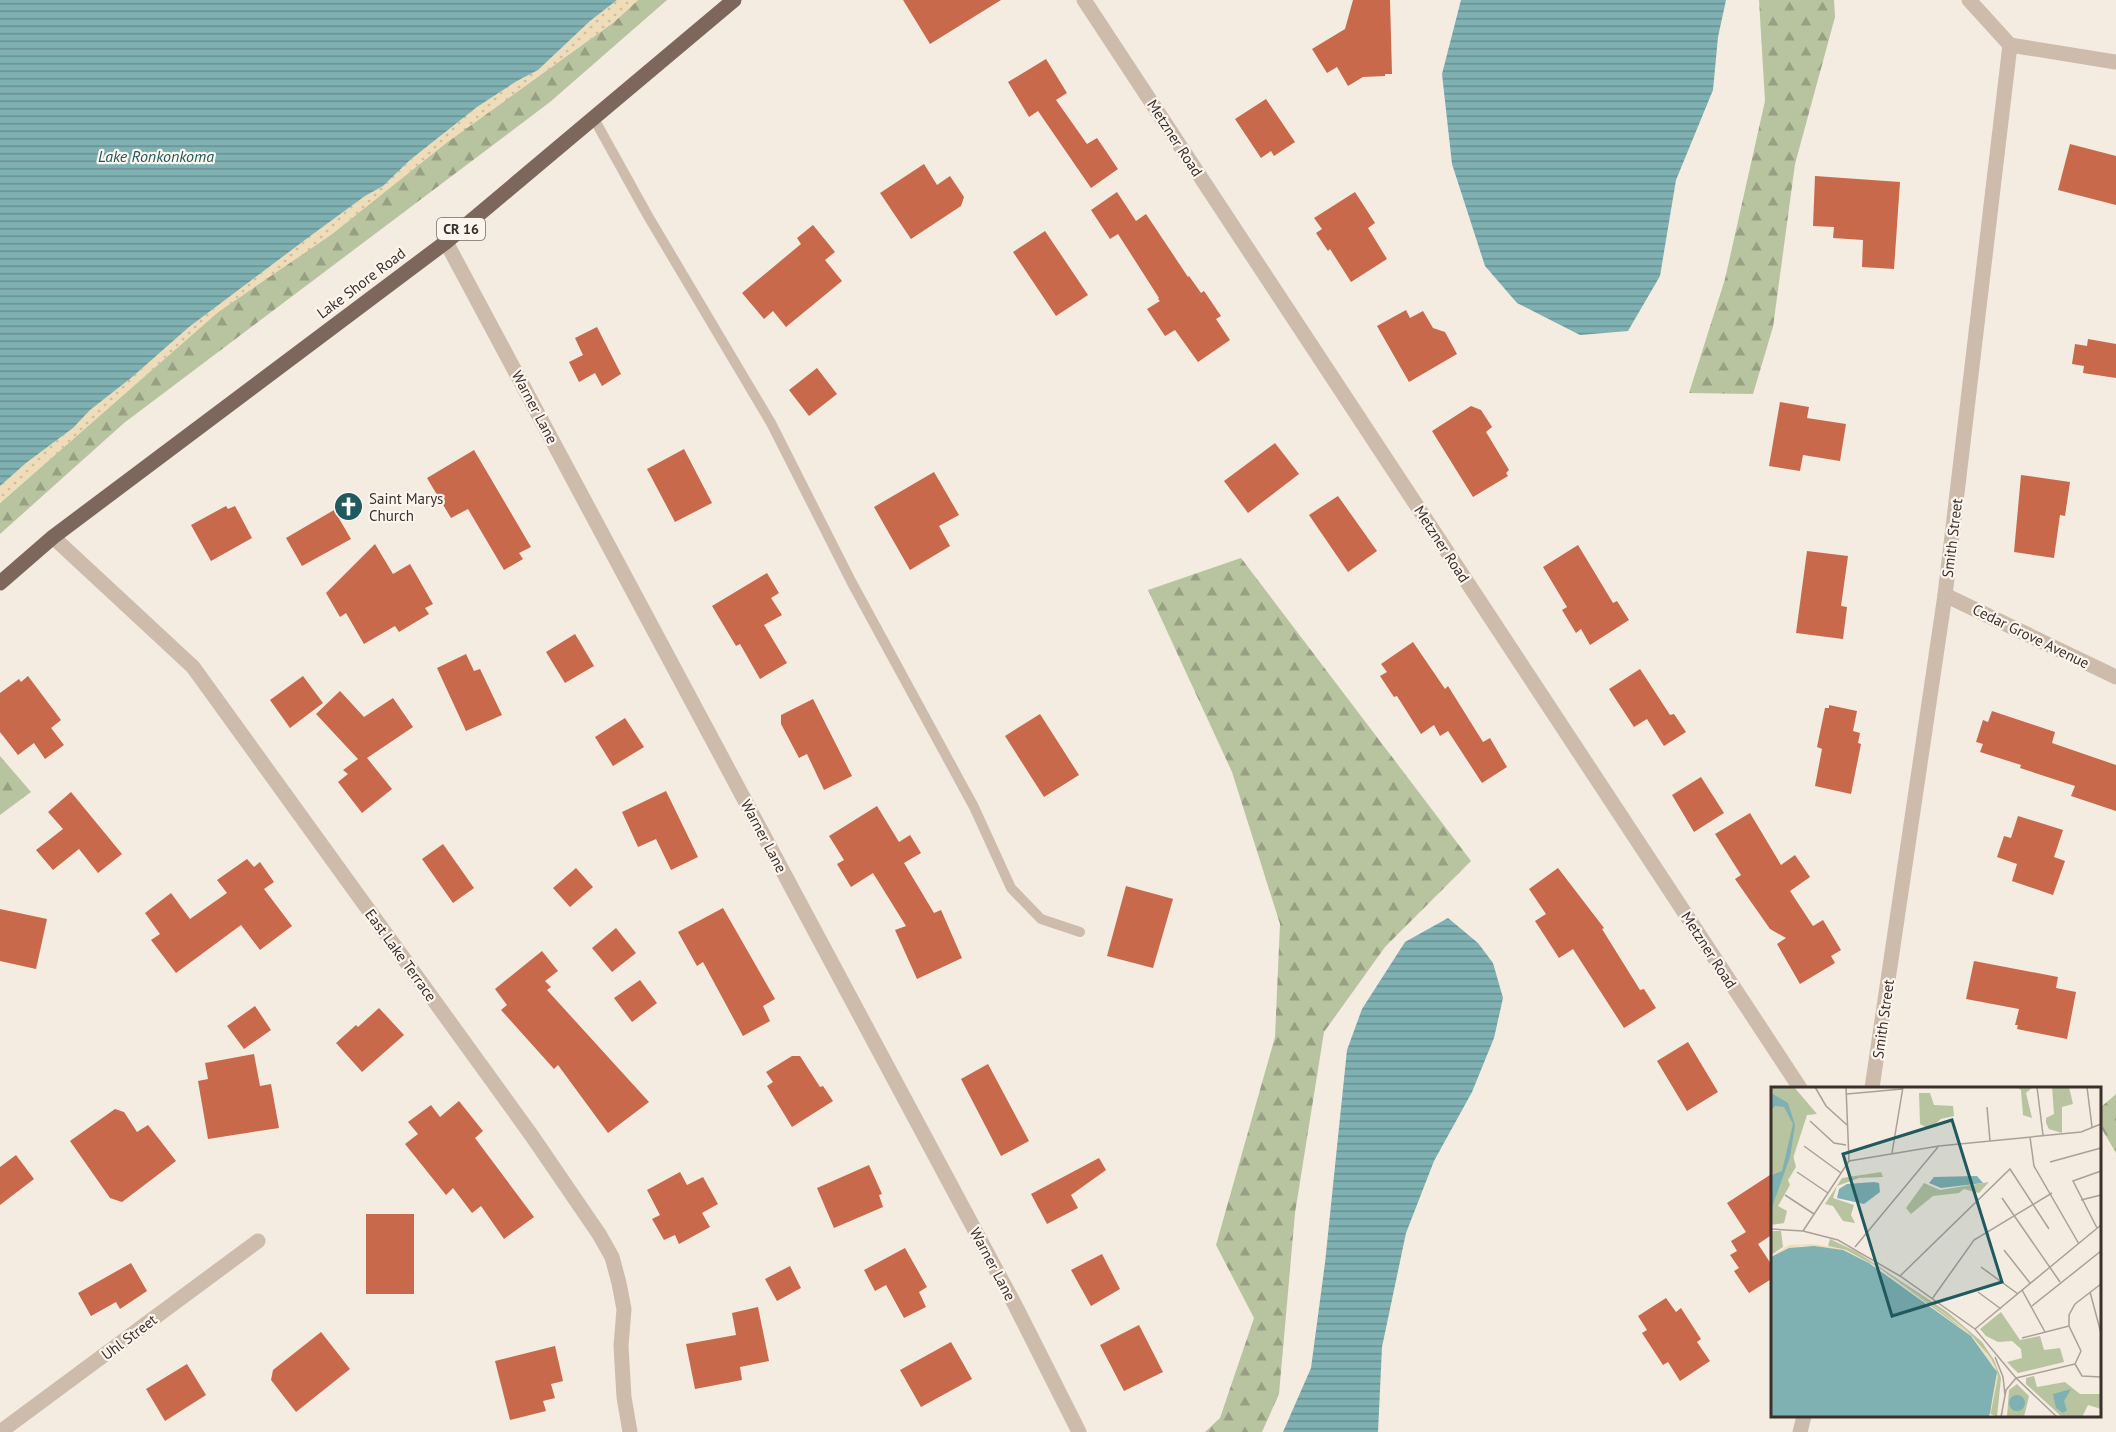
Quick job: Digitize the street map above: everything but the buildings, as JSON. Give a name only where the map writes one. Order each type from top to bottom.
[{"type":"main road","name":"Lake Shore Road","points":[[0,583],[53,537],[446,242],[734,0]]},
{"type":"street","name":"Metzner Road","points":[[1084,0],[1799,1087]]},
{"type":"street","points":[[1969,0],[2010,45],[2116,62]]},
{"type":"street","name":"Smith Street","points":[[1872,1087],[1945,595],[2010,45]]},
{"type":"street","name":"Warner Lane","points":[[446,242],[999,1275],[1079,1432]]},
{"type":"street","name":"East Lake Terrace","points":[[53,537],[193,667],[532,1136],[599,1234],[612,1257],[624,1309],[622,1356],[624,1397],[630,1432]]},
{"type":"street","name":"Cedar Grove Avenue","points":[[1945,595],[2116,677]]},
{"type":"street","name":"Uhl Street","points":[[0,1432],[258,1241]]},
{"type":"street","points":[[1800,1432],[1804,1417]]},
{"type":"lane","points":[[594,117],[660,236],[771,423],[852,584],[974,807],[1011,888],[1041,919],[1080,932]]},
{"type":"green space","points":[[638,0],[667,0],[550,102],[124,423],[0,534],[0,503],[218,312],[332,234],[446,143],[614,22]]},
{"type":"green space","points":[[1759,0],[1834,0],[1835,17],[1795,164],[1773,327],[1753,394],[1689,393],[1725,279],[1765,101]]},
{"type":"green space","points":[[1241,558],[1471,861],[1385,947],[1324,1032],[1295,1213],[1279,1394],[1262,1432],[1205,1432],[1220,1418],[1254,1318],[1216,1245],[1275,1037],[1280,924],[1232,772],[1148,590]]},
{"type":"green space","points":[[0,756],[31,792],[0,815]]},
{"type":"green space","points":[[2116,1094],[2116,1153],[2101,1128],[2101,1107]]},
{"type":"sand","points":[[617,0],[638,0],[614,22],[446,143],[332,234],[218,312],[0,503],[0,486],[26,463],[73,428],[90,410],[131,378],[189,327],[365,196],[383,186],[410,160],[477,107],[538,70],[590,21]]},
{"type":"water","name":"Lake Ronkonkoma","points":[[0,0],[617,0],[590,21],[538,70],[477,107],[410,160],[383,186],[365,196],[189,327],[131,378],[90,410],[73,428],[26,463],[0,486]]},
{"type":"water","points":[[1461,0],[1726,0],[1718,37],[1713,90],[1676,180],[1660,276],[1628,331],[1580,335],[1517,303],[1485,266],[1452,164],[1442,74]]},
{"type":"water","points":[[1448,918],[1478,943],[1493,963],[1503,998],[1494,1038],[1472,1092],[1434,1161],[1406,1233],[1382,1347],[1378,1432],[1283,1432],[1311,1368],[1325,1263],[1347,1050],[1362,1009],[1405,942]]},
{"type":"place","name":"Saint Marys Church","points":[[348,507]]}]
